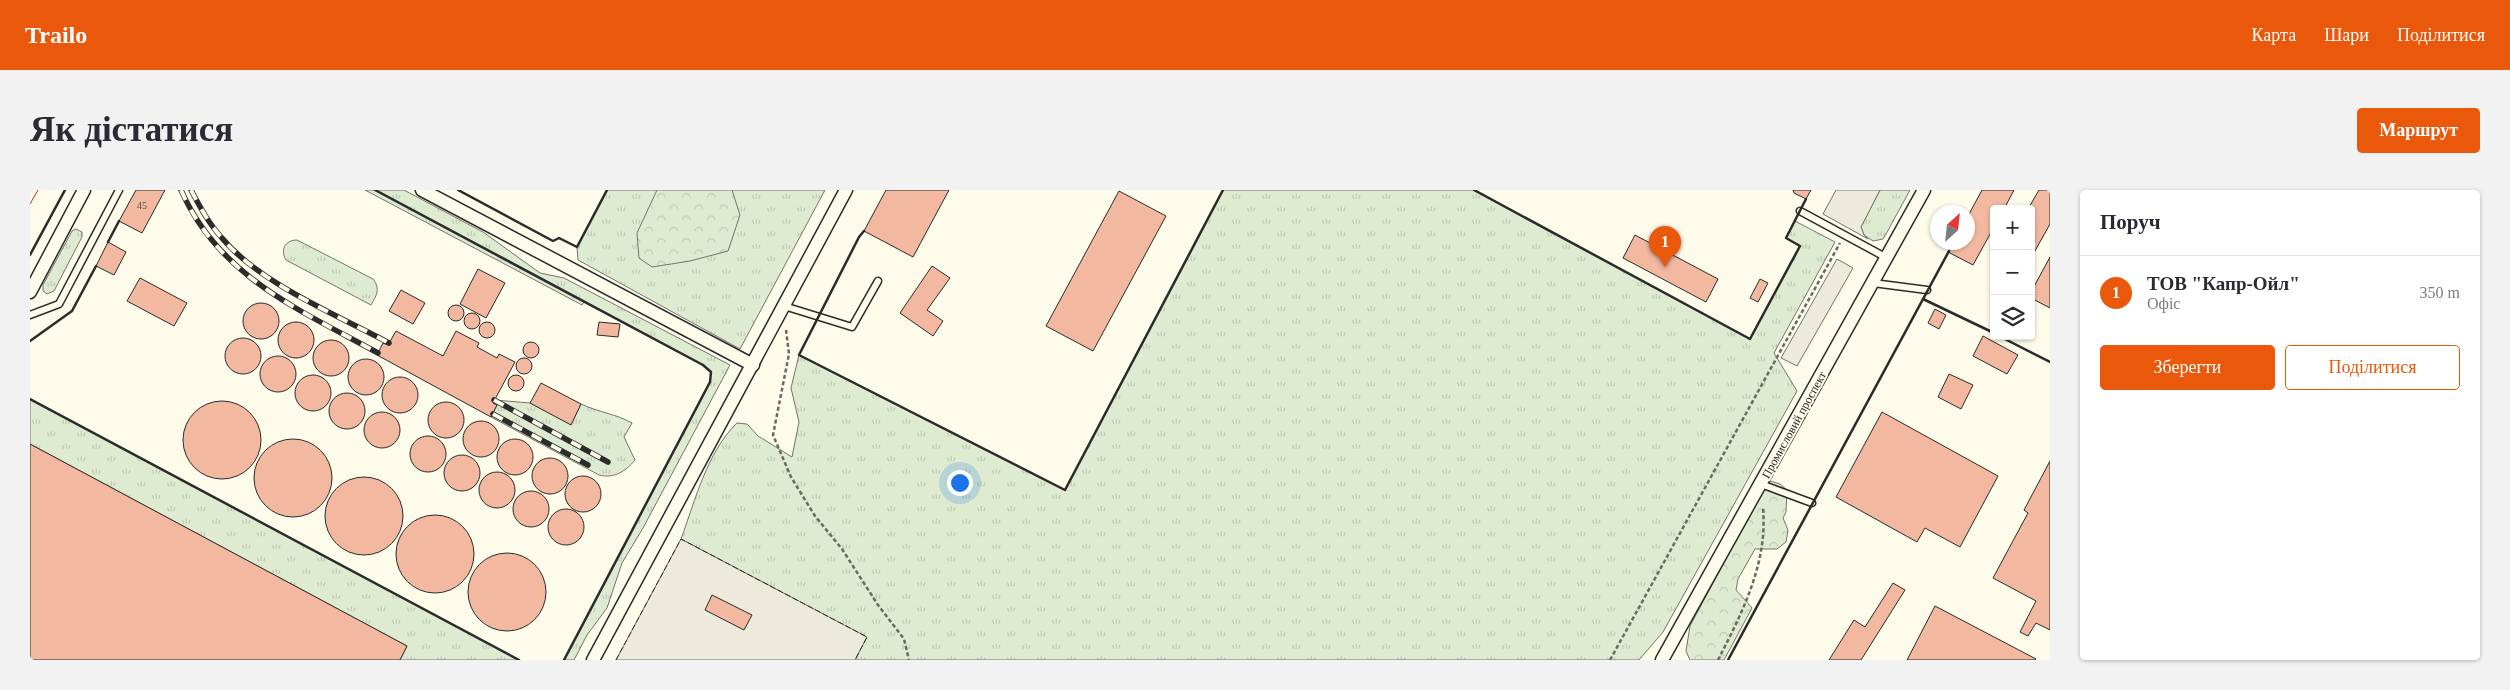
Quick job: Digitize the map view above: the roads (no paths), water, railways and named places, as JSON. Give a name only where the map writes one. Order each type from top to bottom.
[{"type":"street","points":[[30,292],[84,190]]},
{"type":"street","points":[[422,190],[753,365]]},
{"type":"street","points":[[593,660],[846,190]]},
{"type":"street","name":"Промисловий проспект","points":[[1662,660],[1924,190]]},
{"type":"lane","points":[[30,315],[59,304],[119,190]]},
{"type":"lane","points":[[1800,211],[1887,258]]},
{"type":"lane","points":[[784,306],[852,327],[878,281]]},
{"type":"lane","points":[[1873,283],[1927,290]]},
{"type":"lane","points":[[1761,484],[1812,503]]},
{"type":"railway","points":[[181,190],[197,220],[217,246],[239,268],[291,305],[378,353]]},
{"type":"railway","points":[[191,190],[217,233],[256,269],[300,297],[389,343]]},
{"type":"railway","points":[[494,400],[608,462]]},
{"type":"railway","points":[[493,414],[588,465]]},
{"type":"place","name":"ТОВ \"Капр-Ойл\"","points":[[1665,267]]}]
